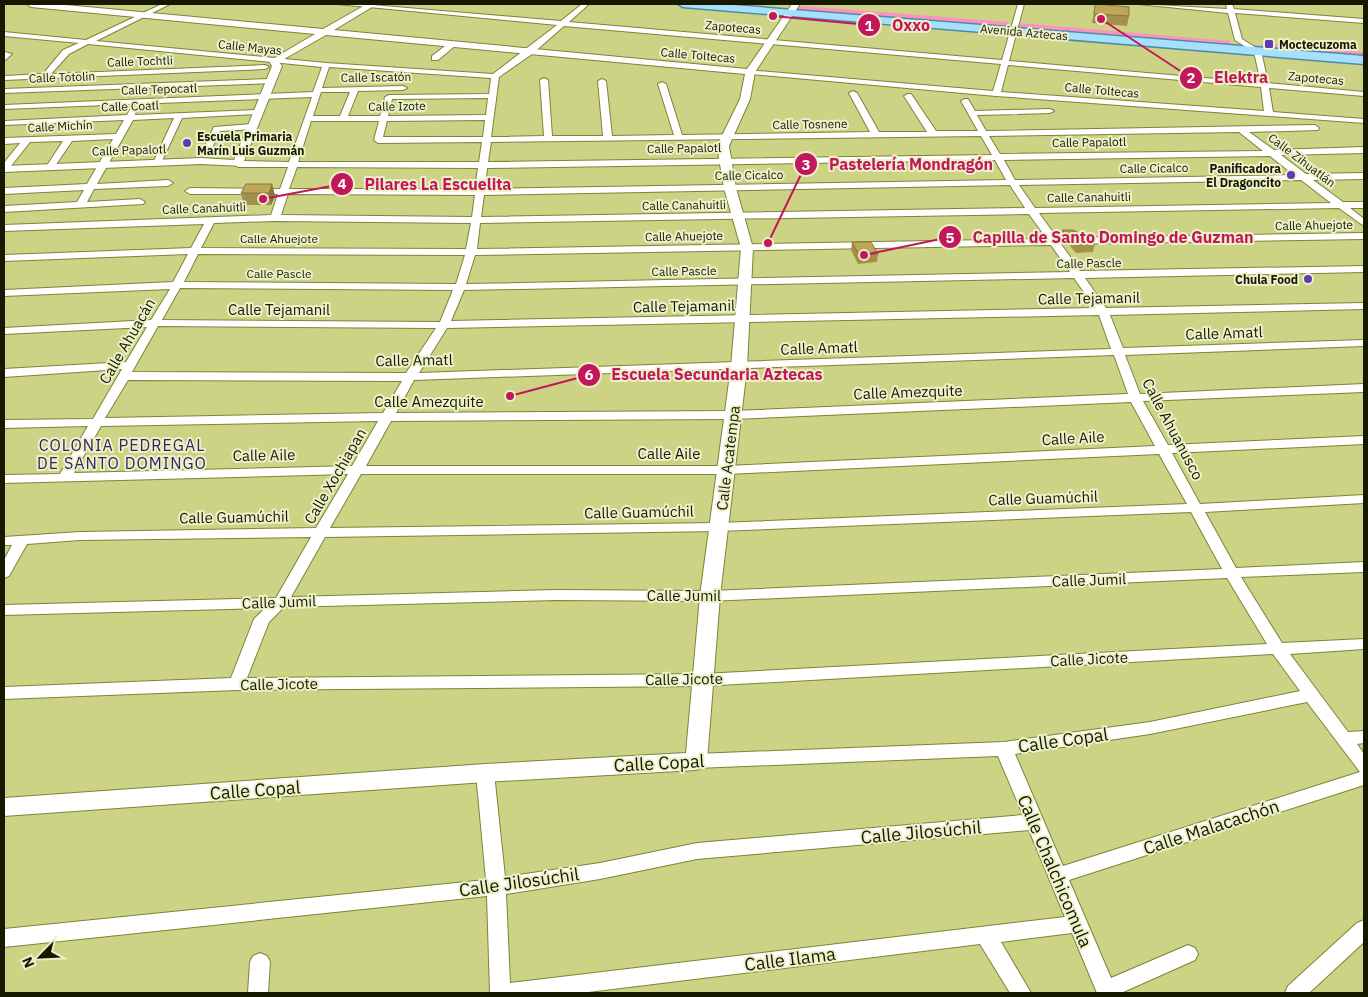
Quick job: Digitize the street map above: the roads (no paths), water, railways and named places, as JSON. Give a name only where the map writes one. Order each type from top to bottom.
[{"type":"main road","name":"Avenida Aztecas","points":[[683,4],[795,7],[1364,60]]},
{"type":"main road","name":"Avenida Aztecas","points":[[1015,26],[1364,50]]},
{"type":"street","name":"Calle Toltecas","points":[[31,4],[322,33],[996,94],[1229,113],[1364,121]]},
{"type":"street","points":[[45,76],[66,52],[167,4]]},
{"type":"street","name":"Zapotecas","points":[[340,4],[371,5],[562,24],[1006,61],[1364,94]]},
{"type":"street","points":[[412,10],[421,4]]},
{"type":"street","points":[[494,76],[529,52],[586,4]]},
{"type":"street","points":[[996,94],[1021,4]]},
{"type":"street","points":[[1141,4],[1230,7],[1364,21]]},
{"type":"street","points":[[238,164],[265,96],[275,64],[322,33],[371,5]]},
{"type":"street","points":[[724,138],[744,102],[750,72],[795,7]]},
{"type":"street","points":[[1230,7],[1239,40],[1258,51],[1265,85],[1268,115]]},
{"type":"street","name":"Calle Mayas","points":[[4,34],[275,64],[326,65],[494,76]]},
{"type":"street","points":[[435,58],[452,45]]},
{"type":"street","name":"Calle Tochtli","points":[[4,78],[119,70],[157,72],[203,70],[275,64]]},
{"type":"street","points":[[275,218],[326,65]]},
{"type":"street","points":[[80,205],[118,136],[157,72]]},
{"type":"street","name":"Calle Xochiapan","points":[[237,684],[262,619],[281,602],[410,377],[444,325],[471,252],[484,165],[485,140],[494,76]]},
{"type":"street","points":[[544,80],[548,139]]},
{"type":"street","name":"Calle Totolin","points":[[4,91],[270,81]]},
{"type":"street","points":[[602,81],[608,139]]},
{"type":"street","points":[[662,84],[680,138]]},
{"type":"street","name":"Calle Iscatón","points":[[316,92],[436,87]]},
{"type":"street","points":[[343,119],[356,89]]},
{"type":"street","name":"Calle Tepocatl","points":[[4,107],[265,96],[316,92]]},
{"type":"street","points":[[853,93],[876,135]]},
{"type":"street","points":[[382,118],[389,97],[492,96]]},
{"type":"street","points":[[908,96],[933,134]]},
{"type":"street","name":"Calle Ahuanusco","points":[[964,101],[1012,182],[1104,313],[1136,400],[1232,574],[1278,649],[1364,767]]},
{"type":"street","name":"Calle Coatl","points":[[4,123],[258,112]]},
{"type":"street","points":[[972,113],[1050,112]]},
{"type":"street","name":"Calle Zihuatlán","points":[[1229,113],[1231,119],[1242,130],[1364,223]]},
{"type":"street","points":[[157,163],[179,116]]},
{"type":"street","name":"Calle Izote","points":[[307,119],[488,117]]},
{"type":"street","name":"Calle Tosnene","points":[[382,118],[378,140],[724,138],[1315,128]]},
{"type":"street","points":[[206,152],[217,129],[252,127]]},
{"type":"street","name":"Calle Michín","points":[[4,141],[118,136]]},
{"type":"street","points":[[50,167],[69,138]]},
{"type":"street","name":"Calle Acatempa","points":[[696,761],[710,596],[739,367],[746,282],[747,248],[730,188],[725,161],[724,138]]},
{"type":"street","points":[[4,169],[27,140]]},
{"type":"street","name":"Calle Papalotl","points":[[4,169],[222,161],[238,164],[292,165],[484,165],[1273,154],[1364,150]]},
{"type":"street","name":"Calle Cicalco","points":[[190,190],[480,192],[1012,182],[1305,179],[1364,176]]},
{"type":"street","points":[[4,190],[168,183]]},
{"type":"street","points":[[4,209],[140,202]]},
{"type":"street","name":"Calle Canahuitli","points":[[4,228],[275,218],[476,220],[1364,205]]},
{"type":"street","name":"Calle Ahuacán","points":[[66,475],[197,251],[211,220]]},
{"type":"street","name":"Calle Ahuejote","points":[[4,258],[197,251],[471,252],[1364,236]]},
{"type":"street","name":"Calle Pascle","points":[[4,293],[177,285],[460,286],[1078,276],[1364,269]]},
{"type":"street","name":"Calle Tejamanil","points":[[4,331],[155,323],[444,325],[1104,313],[1364,306]]},
{"type":"street","name":"Calle Amatl","points":[[125,376],[410,377],[739,367],[1364,343]]},
{"type":"street","points":[[4,372],[131,365]]},
{"type":"street","name":"Calle Amezquite","points":[[4,424],[388,417],[733,415],[1136,400],[1364,388]]},
{"type":"street","name":"Calle Aile","points":[[4,479],[66,475],[358,470],[727,470],[1364,440]]},
{"type":"street","name":"Calle Guamúchil","points":[[4,540],[322,532],[719,527],[1197,508],[1364,499]]},
{"type":"street","points":[[4,573],[22,539]]},
{"type":"street","name":"Calle Jumil","points":[[4,610],[556,595],[710,596],[1364,567]]},
{"type":"street","name":"Calle Jicote","points":[[4,692],[237,684],[702,680],[1364,644]]},
{"type":"street","name":"Calle Copal","points":[[4,807],[485,773],[696,761],[1004,749],[1150,728],[1311,695]]},
{"type":"street","points":[[1343,739],[1364,737]]},
{"type":"street","name":"Calle Chalchicomula","points":[[1004,749],[1106,992]]},
{"type":"street","points":[[485,773],[496,887],[500,993]]},
{"type":"street","name":"Calle Malacachón","points":[[1057,876],[1364,778]]},
{"type":"street","name":"Calle Jilosúchil","points":[[4,938],[496,887],[600,871],[696,852],[1034,822]]},
{"type":"street","name":"Calle Ilama","points":[[504,993],[1076,924]]},
{"type":"street","points":[[1295,993],[1364,929]]},
{"type":"street","points":[[986,936],[1021,993]]},
{"type":"street","points":[[1106,992],[1188,954]]},
{"type":"street","points":[[258,993],[260,962]]},
{"type":"place","name":"Oxxo","points":[[773,16]]},
{"type":"place","name":"Elektra","points":[[1101,19]]},
{"type":"place","name":"Moctecuzoma","points":[[1269,44]]},
{"type":"place","name":"Escuela Primaria Marín Luis Guzmán","points":[[187,143]]},
{"type":"place","name":"Panificadora El Dragoncito","points":[[1291,175]]},
{"type":"place","name":"Pilares La Escuelita","points":[[263,199]]},
{"type":"place","name":"Pastelería Mondragón","points":[[768,243]]},
{"type":"place","name":"Capilla de Santo Domingo de Guzman","points":[[864,255]]},
{"type":"place","name":"Chula Food","points":[[1308,279]]},
{"type":"place","name":"Escuela Secundaria Aztecas","points":[[510,396]]},
{"type":"district","name":"COLONIA PEDREGAL DE SANTO DOMINGO","points":[[122,454]]}]
